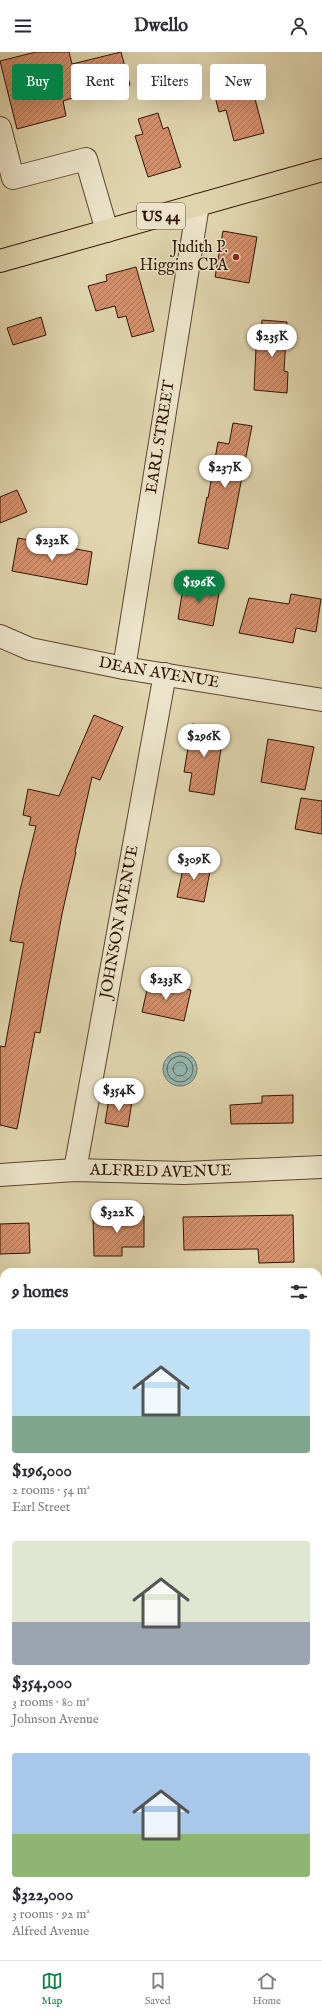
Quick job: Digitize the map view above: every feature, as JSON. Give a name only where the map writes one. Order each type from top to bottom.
[{"type":"main road","name":"US 44","points":[[0,261],[322,170]]},
{"type":"street","points":[[0,128],[13,178],[86,159],[107,231]]},
{"type":"street","name":"EARL STREET","points":[[124,668],[198,205]]},
{"type":"street","name":"DEAN AVENUE","points":[[0,636],[30,649],[124,668],[322,700]]},
{"type":"street","name":"JOHNSON AVENUE","points":[[75,1170],[165,674]]},
{"type":"street","name":"ALFRED AVENUE","points":[[0,1175],[75,1170],[184,1173],[322,1166]]},
{"type":"water","points":[[180,1052],[192,1057],[197,1069],[192,1081],[180,1086],[168,1081],[163,1069],[168,1057]]},
{"type":"building","points":[[36,52],[69,52],[72,64],[71,98],[63,101],[66,116],[17,129],[0,61]]},
{"type":"building","points":[[121,52],[124,64],[72,64]]},
{"type":"building","points":[[216,100],[255,100],[264,133],[234,141],[226,110],[219,112]]},
{"type":"building","points":[[158,113],[163,129],[168,127],[181,167],[148,177],[135,136],[143,134],[138,119]]},
{"type":"building","name":"Judith P. Higgins CPA","points":[[223,231],[257,237],[249,283],[215,277]]},
{"type":"building","points":[[136,267],[154,331],[132,337],[126,316],[118,318],[115,306],[96,311],[88,286],[107,281],[106,275]]},
{"type":"building","points":[[41,317],[46,335],[13,345],[7,328]]},
{"type":"building","points":[[262,320],[287,322],[284,371],[288,372],[287,393],[254,390],[256,348],[260,348]]},
{"type":"building","points":[[233,423],[252,426],[228,549],[198,543],[218,442],[229,444]]},
{"type":"building","points":[[17,490],[27,512],[0,523],[0,497]]},
{"type":"building","points":[[18,538],[92,552],[87,585],[12,571]]},
{"type":"building","points":[[184,582],[220,588],[213,626],[178,619]]},
{"type":"building","points":[[291,594],[321,599],[316,632],[296,628],[293,643],[239,633],[249,598],[289,604]]},
{"type":"building","points":[[94,715],[123,727],[100,780],[92,777],[62,914],[40,1033],[35,1032],[17,1129],[0,1125],[0,1046],[5,1047],[24,943],[10,941],[20,890],[36,826],[29,825],[31,817],[23,815],[28,789],[59,796]]},
{"type":"building","points":[[192,724],[224,729],[214,795],[189,791],[192,773],[184,772]]},
{"type":"building","points":[[268,739],[314,747],[305,790],[261,782]]},
{"type":"building","points":[[301,798],[322,801],[322,834],[295,829]]},
{"type":"building","points":[[185,860],[211,866],[204,902],[177,897]]},
{"type":"building","points":[[149,981],[191,990],[184,1021],[142,1012]]},
{"type":"building","points":[[293,1095],[293,1123],[231,1124],[230,1105],[262,1103],[262,1096]]},
{"type":"building","points":[[109,1098],[132,1101],[128,1127],[105,1123]]},
{"type":"building","points":[[293,1215],[294,1262],[259,1263],[258,1249],[184,1250],[183,1217]]},
{"type":"building","points":[[93,1216],[144,1216],[144,1247],[122,1247],[122,1256],[94,1256]]},
{"type":"building","points":[[29,1223],[30,1253],[0,1254],[0,1224]]},
{"type":"place","name":"Judith P. Higgins CPA","points":[[236,257]]}]
